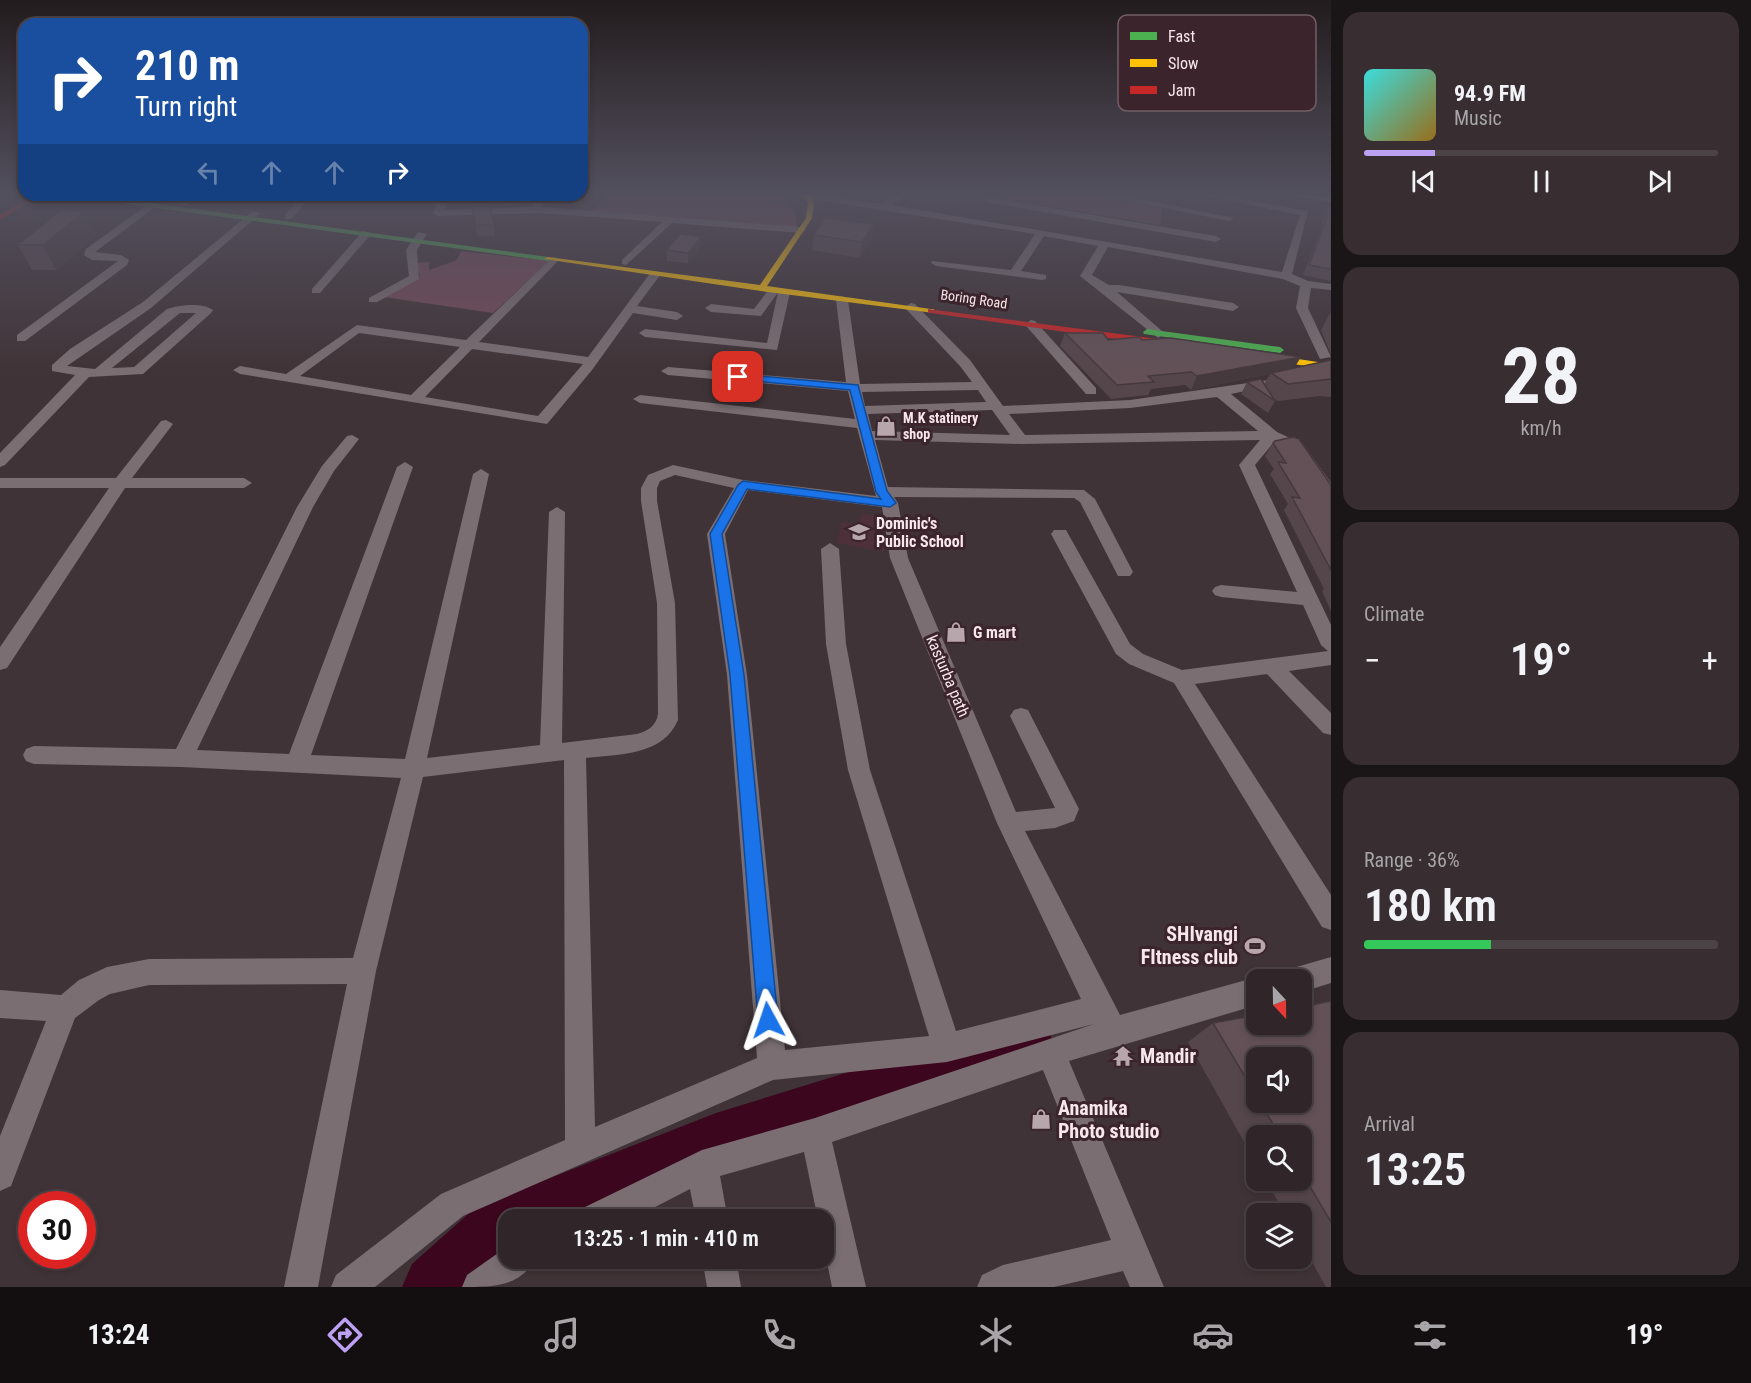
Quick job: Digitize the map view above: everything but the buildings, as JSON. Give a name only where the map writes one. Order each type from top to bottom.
[{"type":"street","points":[[21,338],[124,260],[92,257],[89,253]]},
{"type":"street","points":[[0,462],[91,373],[171,312],[179,309],[207,310],[138,371],[91,373],[57,368],[75,352],[147,304],[208,253]]},
{"type":"street","points":[[316,291],[350,253]]},
{"type":"street","points":[[374,300],[415,277],[410,258],[412,253]]},
{"type":"street","name":"Boring Road","points":[[509,253],[554,261],[772,287],[842,300],[1330,362]]},
{"type":"street","points":[[552,253],[626,262],[772,287],[1158,334],[1330,362]]},
{"type":"street","points":[[626,262],[635,253]]},
{"type":"street","points":[[711,308],[758,313],[789,253]]},
{"type":"street","points":[[645,333],[772,348],[772,287],[797,253]]},
{"type":"street","points":[[1014,273],[1027,253]]},
{"type":"street","points":[[1099,253],[1086,276],[1107,289],[1158,334]]},
{"type":"street","points":[[1151,253],[1286,276],[1306,284],[1331,287]]},
{"type":"street","points":[[1203,262],[1208,253]]},
{"type":"street","points":[[1286,276],[1293,253]]},
{"type":"street","points":[[415,399],[554,261]]},
{"type":"street","points":[[936,263],[1042,277]]},
{"type":"street","points":[[240,370],[542,421],[631,309],[655,274]]},
{"type":"street","points":[[1306,284],[1302,308],[1330,362]]},
{"type":"street","points":[[1107,289],[1114,287],[1233,307]]},
{"type":"street","name":"kasturba path","points":[[842,300],[854,387],[886,497],[899,558],[1009,823],[1107,1020]]},
{"type":"street","points":[[911,307],[964,363],[1022,440]]},
{"type":"street","points":[[631,309],[677,316]]},
{"type":"street","points":[[1031,324],[1091,391]]},
{"type":"street","points":[[289,378],[357,329],[591,361]]},
{"type":"street","points":[[863,423],[998,408],[1130,404],[1220,392],[1330,362]]},
{"type":"street","points":[[668,370],[884,390],[982,386]]},
{"type":"street","points":[[1220,392],[1272,435],[1298,447],[1331,494]]},
{"type":"street","points":[[640,399],[1022,440],[1272,435]]},
{"type":"street","points":[[0,663],[121,482],[166,424]]},
{"type":"street","points":[[1272,435],[1247,465],[1331,645]]},
{"type":"street","points":[[182,758],[304,507],[327,469],[352,439]]},
{"type":"street","points":[[297,763],[405,467]]},
{"type":"street","points":[[34,755],[182,758],[414,769],[637,743],[662,733],[667,725],[666,603],[648,501],[649,488],[654,478],[673,470],[743,485],[886,497],[1078,493],[1087,498],[1124,572]]},
{"type":"street","points":[[301,1287],[363,970],[414,769],[481,474]]},
{"type":"street","points":[[0,483],[244,483]]},
{"type":"street","points":[[743,485],[716,534],[737,675],[772,1066]]},
{"type":"street","points":[[557,512],[563,752],[580,1150]]},
{"type":"street","points":[[1060,534],[1123,649],[1136,659],[1181,678],[1331,658]]},
{"type":"street","points":[[830,549],[836,644],[860,770],[947,1048]]},
{"type":"street","points":[[1221,591],[1310,599]]},
{"type":"street","points":[[1272,666],[1331,727]]},
{"type":"street","points":[[1181,678],[1331,918]]},
{"type":"street","points":[[1009,823],[1055,818],[1066,814],[1067,809],[1021,716]]},
{"type":"street","points":[[2,1164],[65,1009],[89,990],[107,981],[149,972],[363,970]]},
{"type":"street","points":[[1312,975],[1331,970]]},
{"type":"street","points":[[348,1287],[452,1206],[772,1066],[947,1048],[1246,993]]},
{"type":"street","points":[[0,1004],[65,1009]]},
{"type":"street","points":[[617,1209],[702,1166],[815,1133],[1051,1053],[1107,1020]]},
{"type":"street","points":[[1051,1053],[1147,1287]]},
{"type":"street","points":[[815,1133],[849,1287]]},
{"type":"street","points":[[702,1166],[710,1209]]},
{"type":"street","points":[[994,1287],[1003,1282],[1132,1252]]},
{"type":"street","points":[[479,1287],[504,1269]]},
{"type":"street","points":[[721,1269],[724,1287]]},
{"type":"shaded area","points":[[460,253],[479,253],[550,261],[493,313],[384,297],[420,276],[415,263],[429,262],[429,270],[457,260]]},
{"type":"shaded area","name":"Dominic's Public School","points":[[862,513],[881,516],[877,540],[886,542],[884,552],[837,543],[842,522],[859,525]]},
{"type":"waterway","points":[[551,1209],[716,1143],[1027,1044]]},
{"type":"waterway","points":[[435,1287],[498,1229]]},
{"type":"traffic: fast","points":[[504,253],[548,259]]},
{"type":"traffic: fast","points":[[1147,332],[1280,350]]},
{"type":"traffic: slow","points":[[761,289],[785,253]]},
{"type":"traffic: slow","points":[[548,259],[931,311]]},
{"type":"traffic: slow","points":[[1259,356],[1331,367]]},
{"type":"traffic: jam","points":[[931,311],[1166,343]]},
{"type":"place","name":"M.K statinery shop","points":[[886,426]]},
{"type":"place","name":"Dominic's Public School","points":[[859,532]]},
{"type":"place","name":"G mart","points":[[956,632]]},
{"type":"place","name":"SHIvangi FItness club","points":[[1255,946]]},
{"type":"place","name":"Mandir","points":[[1123,1056]]},
{"type":"place","name":"Anamika Photo studio","points":[[1041,1119]]},
{"type":"route","points":[[738,377],[854,387],[881,492],[890,503],[743,485],[716,534],[737,675],[768,1020]]}]
